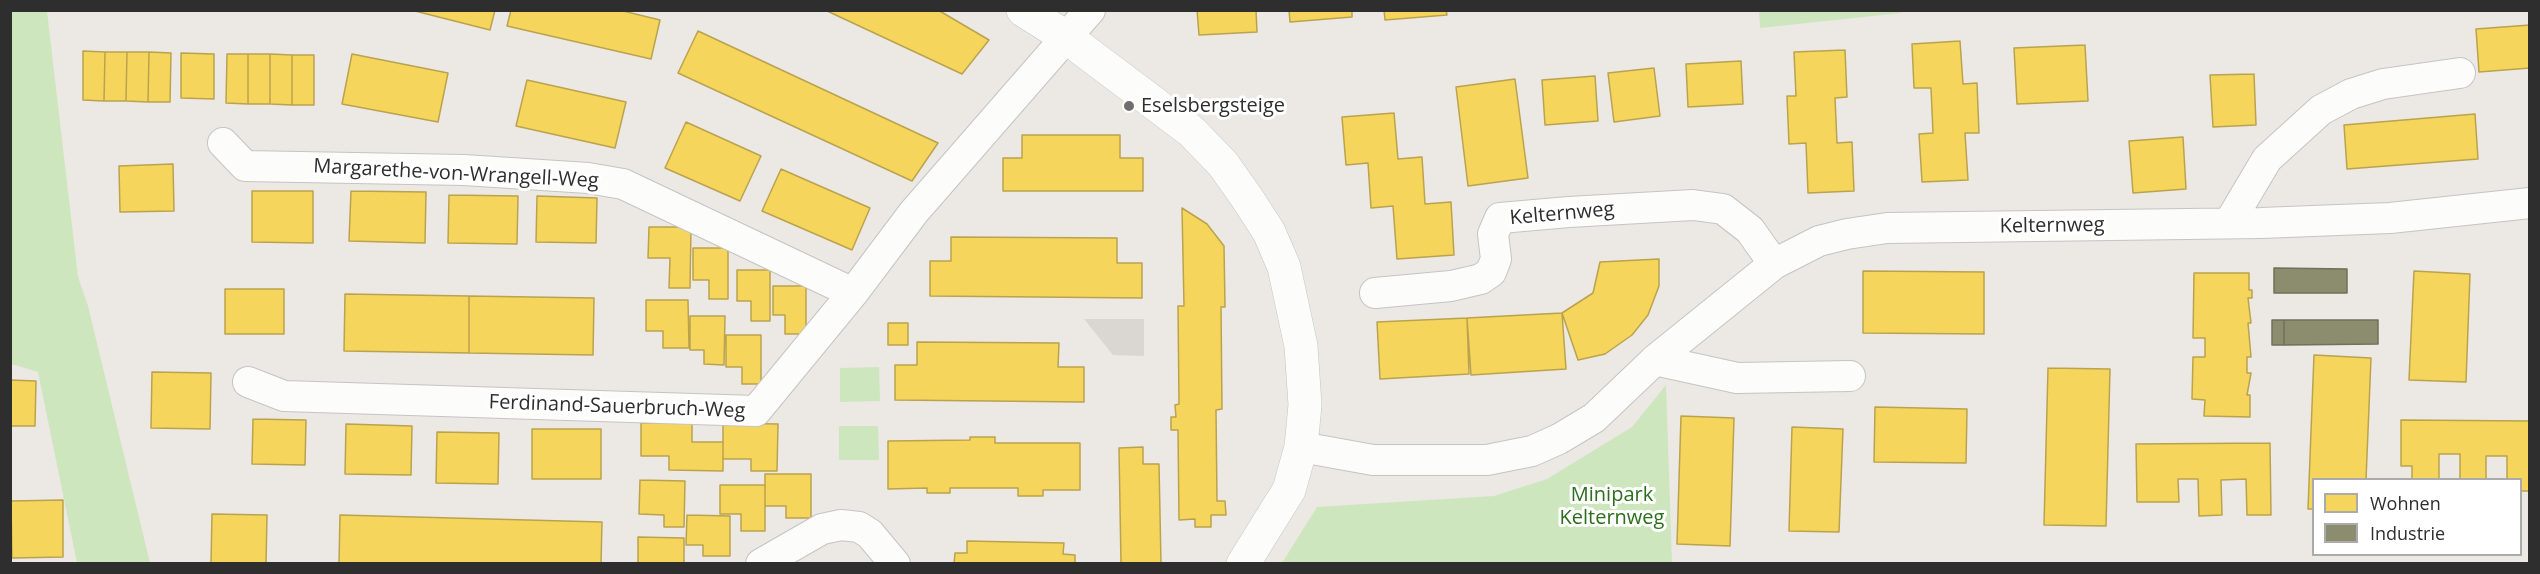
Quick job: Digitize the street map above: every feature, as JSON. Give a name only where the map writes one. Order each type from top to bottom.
[{"type":"street","points":[[1023,10],[1066,37],[1165,108],[1191,131],[1223,164],[1269,232],[1284,267],[1301,346],[1305,405],[1301,447],[1289,490],[1243,564]]},
{"type":"street","name":"Ferdinand-Sauerbruch-Weg","points":[[248,382],[284,396],[756,411],[853,293],[914,212],[1090,10]]},
{"type":"street","points":[[2229,223],[2268,159],[2321,110],[2351,94],[2383,84],[2460,73]]},
{"type":"street","name":"Margarethe-von-Wrangell-Weg","points":[[223,143],[245,166],[464,170],[588,178],[623,184],[853,293]]},
{"type":"street","name":"Kelternweg","points":[[1301,447],[1373,460],[1487,460],[1532,451],[1559,439],[1594,418],[1655,360],[1774,264],[1819,241],[1887,228],[2390,218],[2529,202]]},
{"type":"street","name":"Kelternweg","points":[[1375,293],[1451,286],[1481,279],[1491,272],[1496,260],[1493,234],[1500,218],[1557,213],[1692,205],[1723,209],[1750,230],[1774,264]]},
{"type":"street","points":[[1655,360],[1737,378],[1851,376]]},
{"type":"street","points":[[761,564],[822,529],[841,525],[859,527],[870,534],[895,564]]},
{"type":"green space","points":[[10,11],[47,11],[78,277],[88,306],[150,563],[77,563],[38,372],[11,364]]},
{"type":"green space","points":[[1759,11],[1901,11],[1901,13],[1760,28]]},
{"type":"green space","points":[[879,367],[880,401],[840,402],[840,368]]},
{"type":"green space","name":"Minipark Kelternweg","points":[[1666,385],[1672,563],[1282,563],[1317,507],[1494,496],[1547,479],[1632,427]]},
{"type":"green space","points":[[839,426],[878,426],[879,460],[839,460]]},
{"type":"shaded area","points":[[1084,319],[1144,319],[1144,356],[1113,355]]},
{"type":"building: Wohnen","points":[[411,10],[495,10],[490,30]]},
{"type":"building: Wohnen","points":[[511,10],[619,10],[660,20],[651,59],[507,26]]},
{"type":"building: Wohnen","points":[[825,10],[938,10],[989,40],[962,74]]},
{"type":"building: Wohnen","points":[[1197,10],[1256,10],[1257,32],[1199,35]]},
{"type":"building: Wohnen","points":[[1289,10],[1352,10],[1352,17],[1290,22]]},
{"type":"building: Wohnen","points":[[1384,10],[1446,10],[1447,15],[1385,20]]},
{"type":"building: Wohnen","points":[[2530,25],[2530,68],[2479,72],[2476,29]]},
{"type":"building: Wohnen","points":[[698,31],[938,143],[912,181],[678,73]]},
{"type":"building: Wohnen","points":[[1960,41],[1963,84],[1977,83],[1979,133],[1965,133],[1968,180],[1922,182],[1919,134],[1933,133],[1931,88],[1914,88],[1912,44]]},
{"type":"building: Wohnen","points":[[2085,45],[2088,101],[2017,104],[2014,48]]},
{"type":"building: Wohnen","points":[[1845,50],[1847,97],[1835,98],[1837,143],[1852,142],[1854,191],[1808,193],[1806,143],[1789,144],[1787,96],[1796,96],[1794,52]]},
{"type":"building: Wohnen","points":[[83,51],[105,52],[104,101],[83,100]]},
{"type":"building: Wohnen","points":[[105,52],[127,52],[126,101],[104,101]]},
{"type":"building: Wohnen","points":[[127,52],[149,52],[148,102],[126,101]]},
{"type":"building: Wohnen","points":[[149,52],[171,53],[170,102],[148,102]]},
{"type":"building: Wohnen","points":[[181,53],[214,54],[214,99],[181,98]]},
{"type":"building: Wohnen","points":[[227,54],[248,54],[248,104],[226,103]]},
{"type":"building: Wohnen","points":[[248,54],[270,54],[270,104],[248,104]]},
{"type":"building: Wohnen","points":[[270,54],[292,55],[292,105],[270,104]]},
{"type":"building: Wohnen","points":[[352,54],[448,73],[438,122],[342,104]]},
{"type":"building: Wohnen","points":[[292,55],[314,55],[314,105],[292,105]]},
{"type":"building: Wohnen","points":[[1741,61],[1743,104],[1688,107],[1686,64]]},
{"type":"building: Wohnen","points":[[1654,68],[1660,116],[1614,122],[1608,73]]},
{"type":"building: Wohnen","points":[[2254,74],[2256,125],[2213,127],[2210,75]]},
{"type":"building: Wohnen","points":[[1595,76],[1598,121],[1545,125],[1542,80]]},
{"type":"building: Wohnen","points":[[1515,79],[1528,178],[1468,186],[1456,87]]},
{"type":"building: Wohnen","points":[[527,80],[626,102],[615,148],[516,126]]},
{"type":"building: Wohnen","points":[[1394,113],[1398,159],[1422,157],[1425,204],[1451,202],[1454,255],[1397,259],[1393,206],[1371,208],[1368,163],[1346,165],[1342,117]]},
{"type":"building: Wohnen","points":[[2475,114],[2478,159],[2347,169],[2344,125]]},
{"type":"building: Wohnen","points":[[686,122],[761,156],[740,201],[665,168]]},
{"type":"building: Wohnen","points":[[1022,135],[1120,135],[1120,158],[1143,158],[1143,191],[1003,191],[1003,158],[1022,158]]},
{"type":"building: Wohnen","points":[[2183,137],[2186,189],[2133,193],[2129,141]]},
{"type":"building: Wohnen","points":[[173,164],[174,211],[120,212],[119,166]]},
{"type":"building: Wohnen","points":[[781,169],[870,208],[852,250],[762,211]]},
{"type":"building: Wohnen","points":[[252,191],[313,191],[313,243],[252,242]]},
{"type":"building: Wohnen","points":[[351,191],[426,192],[425,243],[349,241]]},
{"type":"building: Wohnen","points":[[449,195],[518,196],[517,244],[448,243]]},
{"type":"building: Wohnen","points":[[537,196],[597,198],[596,243],[536,242]]},
{"type":"building: Wohnen","points":[[1182,208],[1207,224],[1224,246],[1225,307],[1221,307],[1222,409],[1216,410],[1217,501],[1225,501],[1226,515],[1211,515],[1211,527],[1195,527],[1195,519],[1179,520],[1178,430],[1171,430],[1171,417],[1176,417],[1175,405],[1179,404],[1178,306],[1184,306]]},
{"type":"building: Wohnen","points":[[649,227],[691,227],[690,288],[669,288],[670,258],[648,258]]},
{"type":"building: Wohnen","points":[[951,237],[1117,238],[1117,263],[1142,263],[1142,298],[930,296],[930,261],[951,261]]},
{"type":"building: Wohnen","points":[[693,248],[728,248],[728,299],[709,299],[709,280],[693,280]]},
{"type":"building: Wohnen","points":[[1659,259],[1659,286],[1648,315],[1632,335],[1605,354],[1578,360],[1562,313],[1593,293],[1600,262]]},
{"type":"building: Wohnen","points":[[737,270],[770,270],[770,321],[751,321],[751,301],[737,301]]},
{"type":"building: Wohnen","points":[[1863,271],[1984,272],[1984,334],[1863,333]]},
{"type":"building: Wohnen","points":[[2414,271],[2470,274],[2466,382],[2409,380]]},
{"type":"building: Wohnen","points":[[2194,273],[2249,273],[2249,290],[2252,290],[2252,298],[2248,298],[2251,357],[2247,357],[2247,373],[2251,373],[2247,395],[2250,395],[2250,417],[2204,416],[2205,400],[2192,399],[2193,357],[2205,357],[2205,338],[2193,338]]},
{"type":"building: Wohnen","points":[[773,286],[806,286],[806,334],[785,334],[785,315],[773,315]]},
{"type":"building: Wohnen","points":[[225,289],[284,289],[284,334],[225,334]]},
{"type":"building: Wohnen","points":[[345,294],[469,296],[469,353],[344,351]]},
{"type":"building: Wohnen","points":[[469,296],[594,298],[593,355],[469,353]]},
{"type":"building: Wohnen","points":[[646,300],[688,300],[689,348],[663,348],[663,331],[646,331]]},
{"type":"building: Wohnen","points":[[1562,313],[1566,369],[1471,375],[1467,318]]},
{"type":"building: Wohnen","points":[[690,316],[725,316],[724,365],[704,364],[704,350],[690,350]]},
{"type":"building: Wohnen","points":[[1467,318],[1469,374],[1380,379],[1377,322]]},
{"type":"building: Wohnen","points":[[888,323],[908,323],[908,345],[888,345]]},
{"type":"building: Wohnen","points":[[726,335],[761,335],[761,384],[742,384],[742,367],[726,367]]},
{"type":"building: Wohnen","points":[[917,342],[1059,343],[1058,367],[1084,367],[1084,402],[895,400],[895,365],[917,365]]},
{"type":"building: Wohnen","points":[[2314,355],[2371,358],[2366,478],[2312,478],[2312,509],[2308,509]]},
{"type":"building: Wohnen","points":[[2048,368],[2110,369],[2106,526],[2044,525]]},
{"type":"building: Wohnen","points":[[152,372],[211,373],[210,429],[151,428]]},
{"type":"building: Wohnen","points":[[10,380],[36,381],[35,426],[10,426]]},
{"type":"building: Wohnen","points":[[1875,407],[1967,409],[1966,463],[1874,462]]},
{"type":"building: Wohnen","points":[[1681,416],[1734,418],[1730,546],[1677,544]]},
{"type":"building: Wohnen","points":[[253,419],[306,420],[305,465],[252,464]]},
{"type":"building: Wohnen","points":[[2401,420],[2530,421],[2530,491],[2522,491],[2522,478],[2507,478],[2507,456],[2486,456],[2486,478],[2460,478],[2460,454],[2439,454],[2439,478],[2412,478],[2412,466],[2401,466]]},
{"type":"building: Wohnen","points":[[641,423],[692,423],[692,442],[723,442],[723,471],[669,470],[669,456],[641,456]]},
{"type":"building: Wohnen","points":[[723,423],[778,424],[777,471],[751,471],[751,459],[723,459]]},
{"type":"building: Wohnen","points":[[346,424],[412,426],[411,475],[345,474]]},
{"type":"building: Wohnen","points":[[1792,427],[1843,429],[1839,532],[1789,531]]},
{"type":"building: Wohnen","points":[[532,429],[601,429],[601,479],[532,479]]},
{"type":"building: Wohnen","points":[[437,432],[499,433],[498,484],[436,483]]},
{"type":"building: Wohnen","points":[[970,437],[995,437],[995,443],[1080,443],[1080,490],[1043,490],[1043,496],[1018,496],[1018,488],[950,488],[950,493],[927,493],[927,488],[888,489],[888,441],[970,440]]},
{"type":"building: Wohnen","points":[[2270,443],[2271,515],[2247,515],[2246,479],[2221,480],[2222,515],[2199,516],[2198,479],[2178,479],[2179,502],[2137,502],[2136,444]]},
{"type":"building: Wohnen","points":[[1143,447],[1143,464],[1159,464],[1161,564],[1121,564],[1119,448]]},
{"type":"building: Wohnen","points":[[765,474],[811,474],[811,518],[786,518],[786,506],[765,506]]},
{"type":"building: Wohnen","points":[[640,480],[685,481],[684,527],[664,527],[664,515],[639,514]]},
{"type":"building: Wohnen","points":[[720,485],[765,485],[765,531],[741,531],[741,514],[720,514]]},
{"type":"building: Wohnen","points":[[63,500],[63,557],[12,558],[11,501]]},
{"type":"building: Wohnen","points":[[212,514],[267,515],[266,564],[211,564]]},
{"type":"building: Wohnen","points":[[340,515],[602,522],[601,564],[339,564]]},
{"type":"building: Wohnen","points":[[687,515],[730,516],[730,556],[703,556],[703,545],[686,545]]},
{"type":"building: Wohnen","points":[[638,537],[684,538],[684,564],[638,564]]},
{"type":"building: Wohnen","points":[[967,541],[1064,543],[1063,554],[1075,555],[1075,564],[954,564],[955,553],[967,553]]},
{"type":"building: Industrie","points":[[2274,268],[2347,269],[2347,293],[2274,293]]},
{"type":"building: Industrie","points":[[2272,320],[2284,320],[2284,345],[2272,345]]},
{"type":"building: Industrie","points":[[2284,320],[2378,320],[2378,344],[2284,345]]},
{"type":"place","name":"Eselsbergsteige","points":[[1129,106]]}]
